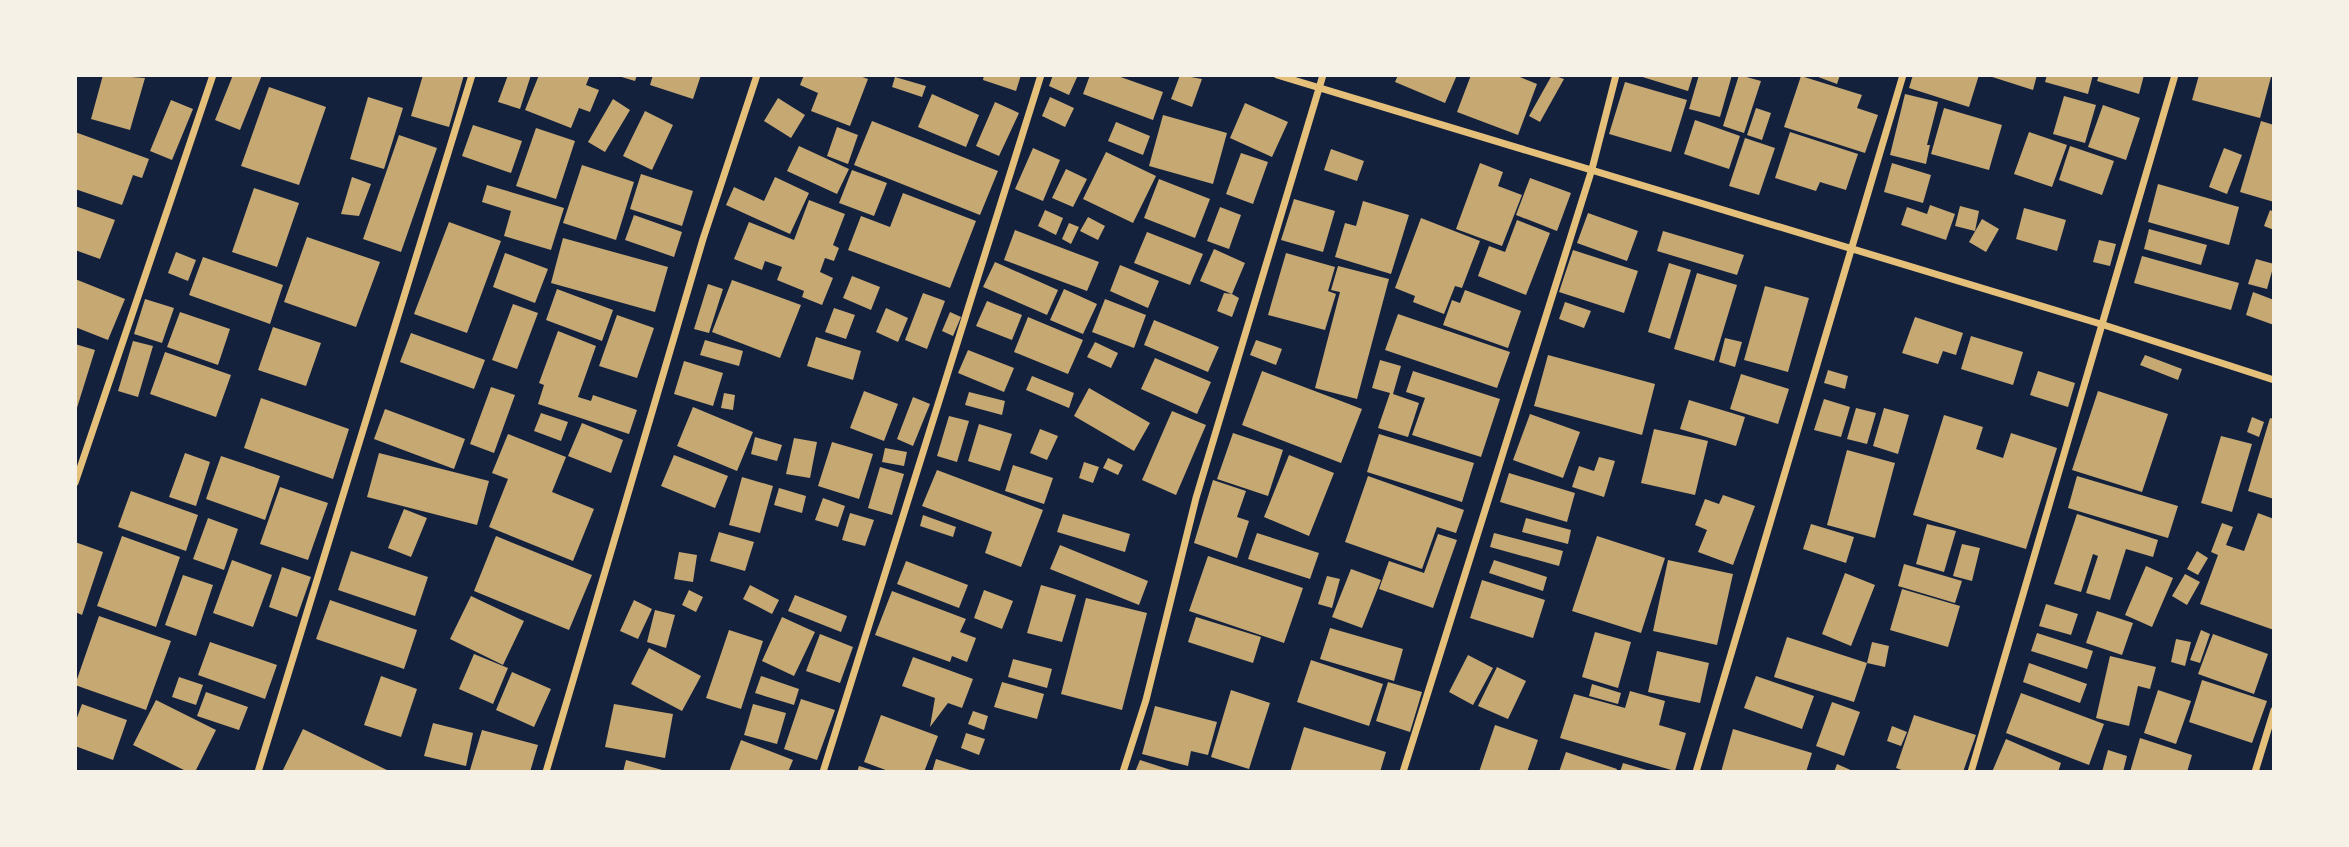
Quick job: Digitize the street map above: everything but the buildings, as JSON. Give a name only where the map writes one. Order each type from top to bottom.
[{"type":"street","points":[[75,483],[213,75]]},
{"type":"street","points":[[258,772],[472,75]]},
{"type":"street","points":[[546,772],[703,239],[757,75]]},
{"type":"street","points":[[823,772],[1041,75]]},
{"type":"street","points":[[1276,75],[2104,325],[2274,380]]},
{"type":"street","points":[[1123,772],[1146,699],[1196,498],[1323,75]]},
{"type":"street","points":[[1404,772],[1592,169],[1616,75]]},
{"type":"street","points":[[1696,772],[1903,75]]},
{"type":"street","points":[[1972,772],[2175,75]]},
{"type":"street","points":[[2255,772],[2274,710]]}]
